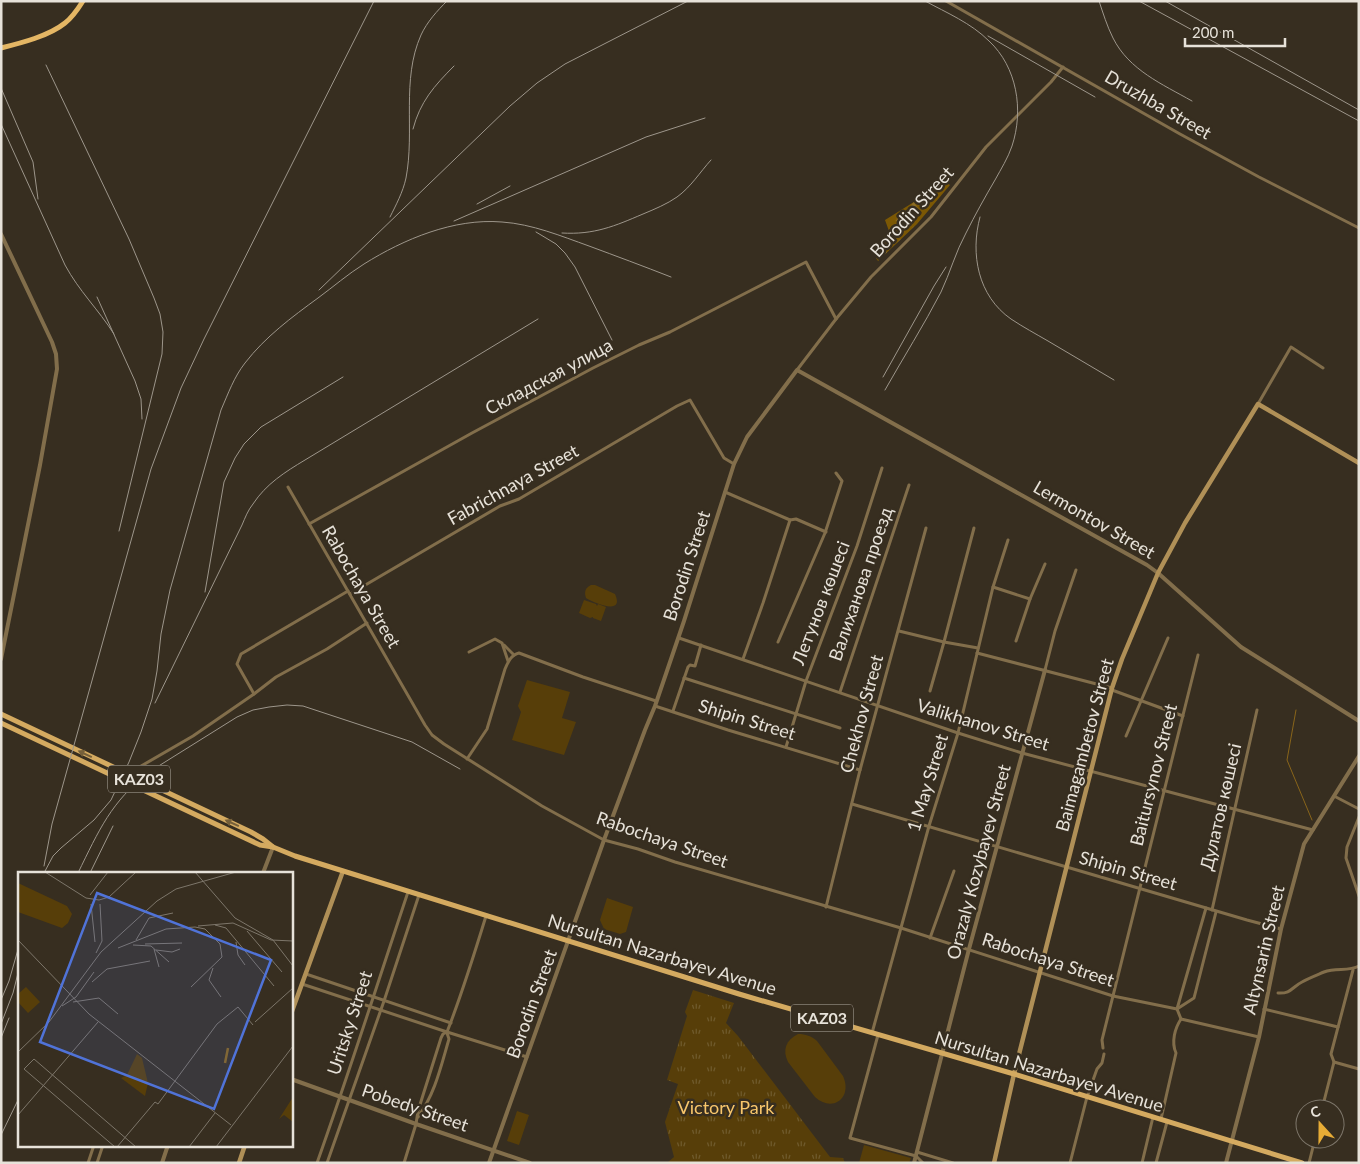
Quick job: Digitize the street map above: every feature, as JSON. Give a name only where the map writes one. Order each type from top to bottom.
[{"type":"highway","points":[[1,48],[53,30],[74,15],[83,1]]},
{"type":"main road","points":[[1258,404],[1359,463]]},
{"type":"main road","name":"Baimagambetov Street","points":[[994,1163],[1014,1074],[1111,689],[1158,573],[1185,523],[1258,404]]},
{"type":"main road","points":[[1,710],[4,715]]},
{"type":"main road","name":"Nursultan Nazarbayev Avenue","points":[[4,715],[251,832],[273,847]]},
{"type":"main road","name":"Nursultan Nazarbayev Avenue","points":[[3,724],[260,845],[273,847],[295,856],[569,941],[1014,1074],[1298,1162]]},
{"type":"main road","points":[[292,1011],[343,871]]},
{"type":"main road","points":[[238,1163],[245,1146]]},
{"type":"street","name":"Druzhba Street","points":[[946,1],[1180,134],[1359,228]]},
{"type":"street","name":"Borodin Street","points":[[489,1163],[604,840],[656,704],[734,464],[747,437],[836,319],[871,277],[931,216],[986,146],[1051,82],[1063,66]]},
{"type":"street","points":[[1,234],[52,342],[56,354],[57,369],[40,465],[1,659]]},
{"type":"street","name":"Складская улица","points":[[309,524],[472,432],[587,371],[708,314],[806,262],[836,319]]},
{"type":"street","name":"Baimagambetov Street","points":[[1258,404],[1291,347],[1323,368]]},
{"type":"street","name":"Lermontov Street","points":[[797,370],[1147,565],[1241,647],[1359,721]]},
{"type":"street","name":"Fabrichnaya Street","points":[[254,694],[238,664],[241,654],[500,506],[519,499],[677,406],[690,400],[724,458],[734,464]]},
{"type":"street","name":"Летунов көшесі","points":[[786,747],[806,681],[857,546],[882,468]]},
{"type":"street","points":[[778,642],[826,532],[842,481],[836,473]]},
{"type":"street","name":"Валиханова проезд","points":[[840,692],[909,485]]},
{"type":"street","name":"Rabochaya Street","points":[[288,487],[425,726],[432,735],[542,806],[604,840],[901,928],[1113,996],[1259,1037]]},
{"type":"street","points":[[725,492],[790,520],[796,518],[826,532]]},
{"type":"street","points":[[743,659],[790,520]]},
{"type":"street","name":"Chekhov Street","points":[[826,907],[860,770],[926,528]]},
{"type":"street","points":[[930,691],[974,528]]},
{"type":"street","name":"1 May Street","points":[[917,1154],[850,1138],[901,928],[929,826],[958,733],[993,587],[1008,540]]},
{"type":"street","points":[[1016,641],[1030,598],[1045,564]]},
{"type":"street","name":"Orazaly Kozybayev Street","points":[[914,1163],[1044,670],[1076,570]]},
{"type":"street","points":[[993,587],[1030,598]]},
{"type":"street","points":[[126,773],[193,736],[276,677],[332,646],[367,623]]},
{"type":"street","points":[[899,631],[978,648]]},
{"type":"street","name":"Valikhanov Street","points":[[679,638],[1022,753],[1313,830]]},
{"type":"street","points":[[1126,736],[1168,638]]},
{"type":"street","points":[[467,759],[487,729],[504,671],[508,661],[514,655],[495,639],[469,652]]},
{"type":"street","points":[[502,643],[508,661]]},
{"type":"street","points":[[673,711],[689,666],[695,666],[701,645]]},
{"type":"street","name":"Shipin Street","points":[[514,655],[519,653],[711,725],[860,770]]},
{"type":"street","points":[[977,653],[1111,689],[1183,716]]},
{"type":"street","name":"Baitursynov Street","points":[[1102,1048],[1102,1040],[1198,655]]},
{"type":"street","points":[[684,678],[840,728]]},
{"type":"street","name":"Дулатов көшесі","points":[[1179,1014],[1194,998],[1257,710]]},
{"type":"street","name":"Altynsarin Street","points":[[1226,1163],[1259,1037],[1280,929],[1304,844],[1359,756]]},
{"type":"street","points":[[139,779],[138,773],[144,764]]},
{"type":"street","points":[[1334,796],[1359,809]]},
{"type":"street","name":"Shipin Street","points":[[852,804],[1280,929]]},
{"type":"street","points":[[1359,817],[1347,847],[1346,858],[1359,896]]},
{"type":"street","points":[[263,872],[273,847]]},
{"type":"street","points":[[930,938],[954,871]]},
{"type":"street","name":"Uritsky Street","points":[[317,1163],[341,1097],[408,891]]},
{"type":"street","name":"Uritsky Street","points":[[327,1163],[381,1010],[419,894]]},
{"type":"street","points":[[1160,1119],[1176,1053],[1172,1046],[1206,908]]},
{"type":"street","points":[[404,1163],[441,1038],[447,1032],[451,1023],[486,915]]},
{"type":"street","points":[[1278,993],[1288,992],[1300,983],[1327,971],[1336,969],[1353,970],[1359,966]]},
{"type":"street","points":[[1325,1099],[1334,1062],[1331,1054],[1353,970]]},
{"type":"street","points":[[306,974],[451,1023]]},
{"type":"street","points":[[302,984],[527,1057]]},
{"type":"street","points":[[1264,1009],[1338,1027]]},
{"type":"street","points":[[418,1117],[425,1108],[434,1089],[449,1039],[447,1032]]},
{"type":"street","points":[[1070,1163],[1087,1097],[1104,1054]]},
{"type":"street","points":[[1334,1062],[1359,1069]]},
{"type":"street","name":"Pobedy Street","points":[[292,1079],[530,1163]]},
{"type":"street","points":[[1142,1163],[1153,1117]]},
{"type":"street","points":[[1156,1163],[1167,1122]]},
{"type":"street","points":[[88,1163],[94,1146]]},
{"type":"street","points":[[97,1163],[103,1146]]},
{"type":"street","points":[[162,1163],[168,1146]]},
{"type":"street","points":[[1309,1163],[1312,1149]]},
{"type":"street","points":[[917,1154],[923,1163]]},
{"type":"street","points":[[917,1154],[953,1163]]},
{"type":"green space","points":[[946,182],[950,185],[917,224],[878,261],[876,258],[879,243],[889,231],[885,220]]},
{"type":"green space","points":[[591,585],[615,594],[616,605],[607,606],[586,598],[587,587]]},
{"type":"green space","points":[[584,600],[597,606],[598,604],[606,607],[601,621],[579,613]]},
{"type":"green space","points":[[527,680],[570,692],[562,718],[576,722],[564,755],[512,740],[521,712],[518,706]]},
{"type":"green space","points":[[607,898],[633,907],[626,932],[620,934],[604,929],[600,920]]},
{"type":"green space","name":"Victory Park","points":[[693,990],[734,1003],[726,1023],[738,1036],[830,1157],[843,1158],[845,1163],[667,1163],[674,1157],[665,1122],[678,1084],[667,1080],[687,1016],[685,1012]]},
{"type":"green space","points":[[798,1034],[803,1034],[817,1041],[843,1076],[845,1091],[839,1101],[828,1104],[821,1102],[788,1062],[785,1053],[786,1046]]},
{"type":"green space","points":[[517,1111],[529,1115],[519,1145],[507,1141]]},
{"type":"green space","points":[[864,1145],[911,1158],[909,1163],[859,1163]]},
{"type":"waterway","points":[[1296,710],[1287,760],[1312,820]]},
{"type":"railway","points":[[44,866],[52,824],[151,469],[181,388],[374,1]]},
{"type":"railway","points":[[390,217],[406,178],[411,70],[415,52],[426,26],[447,1]]},
{"type":"railway","points":[[319,290],[510,106],[537,83],[565,64],[688,1]]},
{"type":"railway","points":[[885,390],[941,292],[962,240],[1006,159],[1016,132],[1016,90],[1012,76],[999,52],[974,29],[925,1]]},
{"type":"railway","points":[[1099,1],[1113,38],[1128,59],[1147,75],[1192,101]]},
{"type":"railway","points":[[1139,1],[1359,121]]},
{"type":"railway","points":[[1165,1],[1359,110]]},
{"type":"railway","points":[[988,36],[1095,97]]},
{"type":"railway","points":[[46,65],[129,239],[160,314],[163,332],[162,354],[119,531]]},
{"type":"railway","points":[[413,129],[424,102],[440,80],[454,66]]},
{"type":"railway","points":[[1,88],[33,162],[38,199]]},
{"type":"railway","points":[[454,221],[646,137],[705,118]]},
{"type":"railway","points":[[1,124],[65,265],[114,334]]},
{"type":"railway","points":[[562,233],[584,233],[604,229],[661,206],[682,193],[711,160]]},
{"type":"railway","points":[[477,204],[510,186]]},
{"type":"railway","points":[[980,217],[976,245],[979,273],[991,299],[1000,310],[1020,325],[1114,380]]},
{"type":"railway","points":[[45,872],[53,856],[94,820],[111,800],[129,762],[152,699],[161,634],[170,590],[221,410],[241,368],[270,336],[346,276],[379,255],[430,232],[466,223],[502,222],[535,228],[568,238],[671,277]]},
{"type":"railway","points":[[536,232],[556,244],[575,267],[612,340]]},
{"type":"railway","points":[[883,377],[946,267]]},
{"type":"railway","points":[[97,297],[135,381],[141,399],[142,419]]},
{"type":"railway","points":[[155,703],[248,511],[264,490],[276,479],[298,465],[538,319]]},
{"type":"railway","points":[[205,592],[224,482],[235,458],[244,444],[261,427],[343,377]]},
{"type":"railway","points":[[78,872],[107,818],[136,783],[149,772],[237,717],[253,710],[287,705],[303,706],[412,742],[460,769]]},
{"type":"railway","points":[[90,872],[113,826]]},
{"type":"railway","points":[[1,1000],[9,981],[18,950]]},
{"type":"railway","points":[[1,1024],[13,993],[18,973]]},
{"type":"railway","points":[[1,1038],[9,1018]]},
{"type":"railway","points":[[1,1135],[18,1100]]}]
